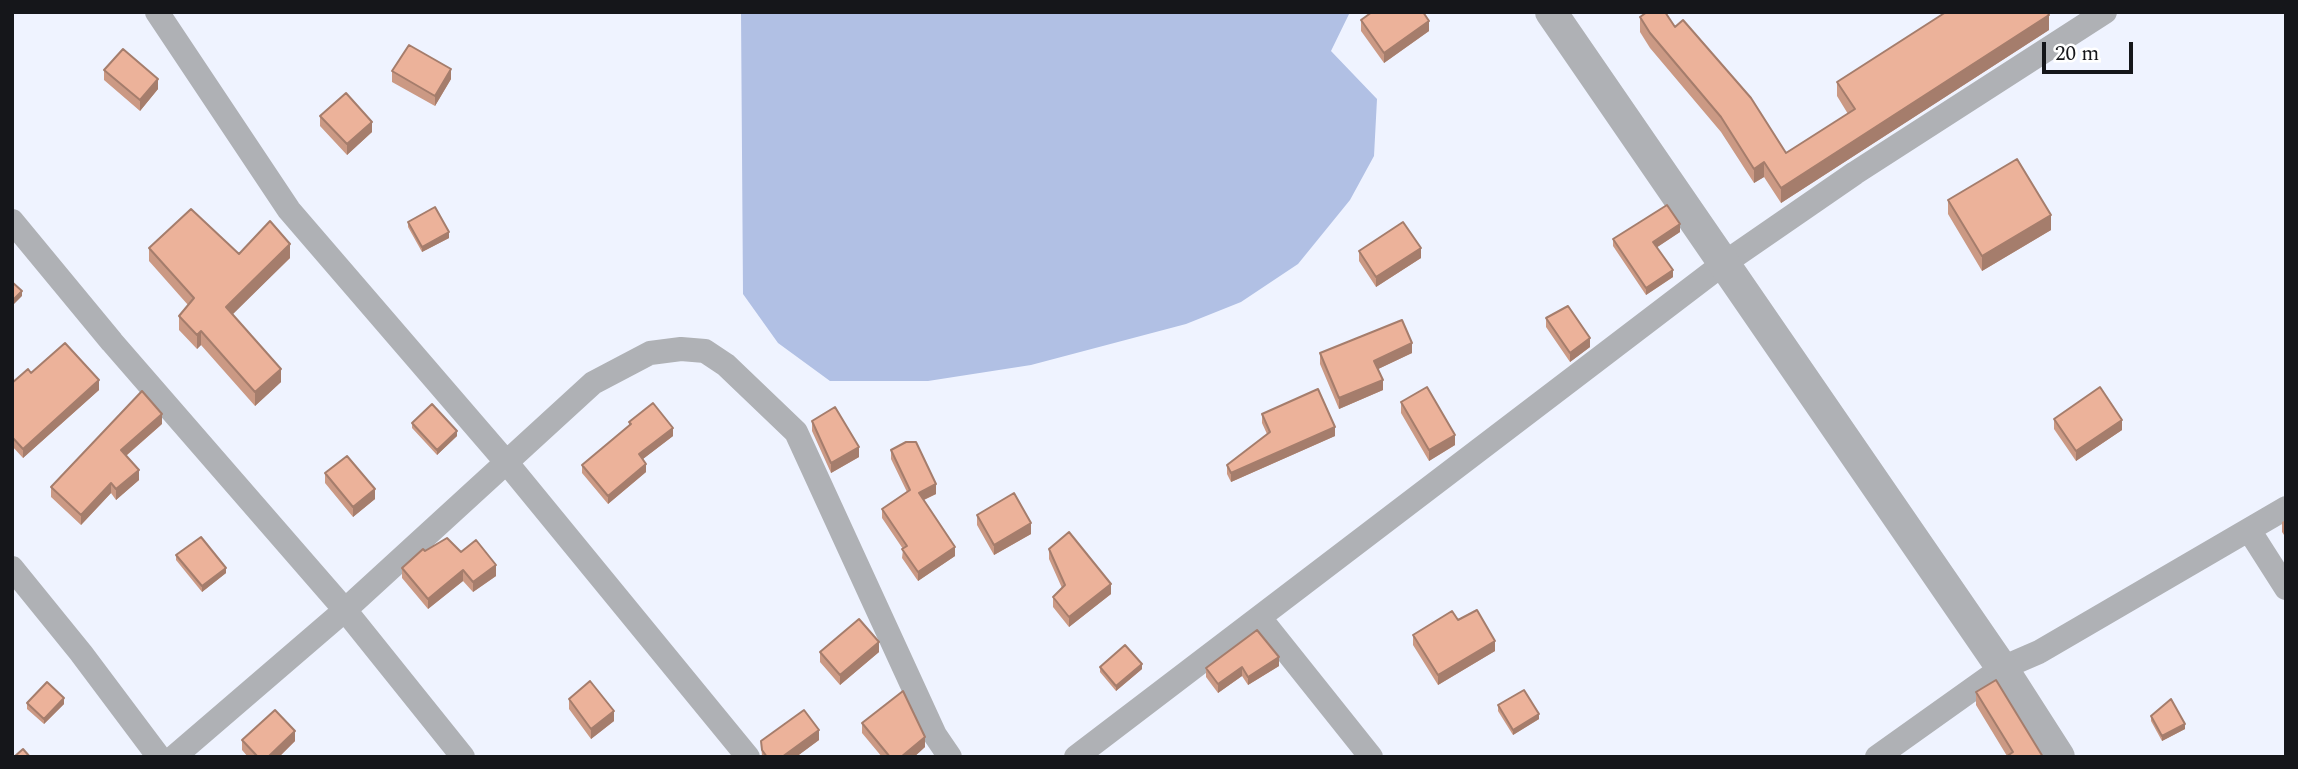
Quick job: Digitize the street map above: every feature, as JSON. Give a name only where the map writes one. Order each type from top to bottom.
[{"type":"street","points":[[157,12],[289,210],[507,463],[748,757]]},
{"type":"street","points":[[1551,12],[2003,668],[2059,757]]},
{"type":"street","points":[[1076,757],[1723,264],[1855,173],[2105,12]]},
{"type":"street","points":[[12,221],[112,342],[345,610],[463,757]]},
{"type":"street","points":[[174,757],[345,610],[593,383],[650,353],[681,349],[705,351],[726,365],[796,432],[935,735],[950,757]]},
{"type":"street","points":[[1877,757],[2003,668],[2039,652],[2286,508]]},
{"type":"street","points":[[2249,530],[2286,588]]},
{"type":"street","points":[[12,568],[81,653],[159,757]]},
{"type":"street","points":[[1260,618],[1371,757]]},
{"type":"shaded area","points":[[741,12],[1350,12],[1331,51],[1377,99],[1374,156],[1350,200],[1298,264],[1241,302],[1186,324],[1031,365],[928,381],[830,381],[778,343],[743,294]]},
{"type":"building","points":[[1372,12],[1423,12],[1429,21],[1384,53],[1361,20]]},
{"type":"building","points":[[1647,12],[1665,12],[1675,27],[1683,20],[1751,98],[1786,153],[1855,109],[1837,82],[1946,12],[2047,12],[2049,15],[1781,188],[1764,162],[1754,169],[1721,117],[1650,33],[1640,17]]},
{"type":"building","points":[[409,45],[451,69],[435,96],[392,71]]},
{"type":"building","points":[[123,49],[158,79],[140,100],[104,70]]},
{"type":"building","points":[[346,93],[372,122],[347,144],[320,116]]},
{"type":"building","points":[[2017,159],[2051,215],[1982,256],[1948,200]]},
{"type":"building","points":[[1667,205],[1680,224],[1653,242],[1673,270],[1646,288],[1613,239]]},
{"type":"building","points":[[435,207],[449,232],[422,247],[408,222]]},
{"type":"building","points":[[191,209],[239,254],[270,221],[290,244],[226,307],[281,369],[255,392],[201,331],[197,335],[179,316],[194,298],[149,248]]},
{"type":"building","points":[[1403,222],[1421,248],[1376,277],[1359,251]]},
{"type":"building","points":[[12,282],[22,291],[12,301]]},
{"type":"building","points":[[1568,306],[1590,338],[1570,353],[1546,318]]},
{"type":"building","points":[[1402,320],[1412,343],[1374,361],[1383,380],[1339,398],[1320,353]]},
{"type":"building","points":[[65,343],[99,380],[23,449],[12,437],[12,383],[28,369],[31,373]]},
{"type":"building","points":[[1427,387],[1455,435],[1429,450],[1401,402]]},
{"type":"building","points":[[2100,387],[2122,420],[2076,451],[2054,419]]},
{"type":"building","points":[[1318,389],[1335,427],[1231,473],[1227,465],[1270,432],[1262,414]]},
{"type":"building","points":[[142,391],[162,414],[121,450],[139,470],[116,489],[111,483],[81,515],[51,487]]},
{"type":"building","points":[[653,403],[673,428],[639,454],[646,464],[608,496],[582,465]]},
{"type":"building","points":[[432,404],[457,431],[437,450],[412,423]]},
{"type":"building","points":[[835,407],[859,447],[831,463],[812,421]]},
{"type":"building","points":[[906,442],[916,442],[936,484],[919,493],[955,547],[918,572],[902,549],[907,546],[882,509],[910,490],[891,450]]},
{"type":"building","points":[[347,456],[375,489],[353,507],[325,473]]},
{"type":"building","points":[[1014,493],[1031,523],[994,545],[977,515]]},
{"type":"building","points":[[1069,532],[1111,584],[1069,617],[1053,597],[1065,585],[1049,549]]},
{"type":"building","points":[[201,537],[226,568],[202,586],[176,555]]},
{"type":"building","points":[[447,538],[461,552],[476,540],[496,565],[473,582],[463,570],[428,599],[402,568],[423,549],[425,551]]},
{"type":"building","points":[[1477,610],[1495,641],[1438,675],[1413,635],[1452,611],[1458,620]]},
{"type":"building","points":[[859,619],[879,642],[840,675],[820,652]]},
{"type":"building","points":[[1257,630],[1279,657],[1248,677],[1242,667],[1218,684],[1206,668]]},
{"type":"building","points":[[1125,645],[1142,664],[1116,686],[1100,667]]},
{"type":"building","points":[[1996,680],[2043,757],[2006,757],[2013,752],[1976,692]]},
{"type":"building","points":[[590,681],[614,711],[591,729],[569,699]]},
{"type":"building","points":[[47,682],[64,698],[44,719],[27,703]]},
{"type":"building","points":[[1524,690],[1539,714],[1513,730],[1498,705]]},
{"type":"building","points":[[903,691],[925,737],[901,757],[890,757],[862,723]]},
{"type":"building","points":[[2171,699],[2185,724],[2162,736],[2151,716]]},
{"type":"building","points":[[275,710],[295,731],[268,757],[258,757],[242,740]]},
{"type":"building","points":[[804,710],[819,730],[782,757],[767,757],[762,750],[761,741]]},
{"type":"building","points":[[23,749],[30,757],[14,757]]}]
